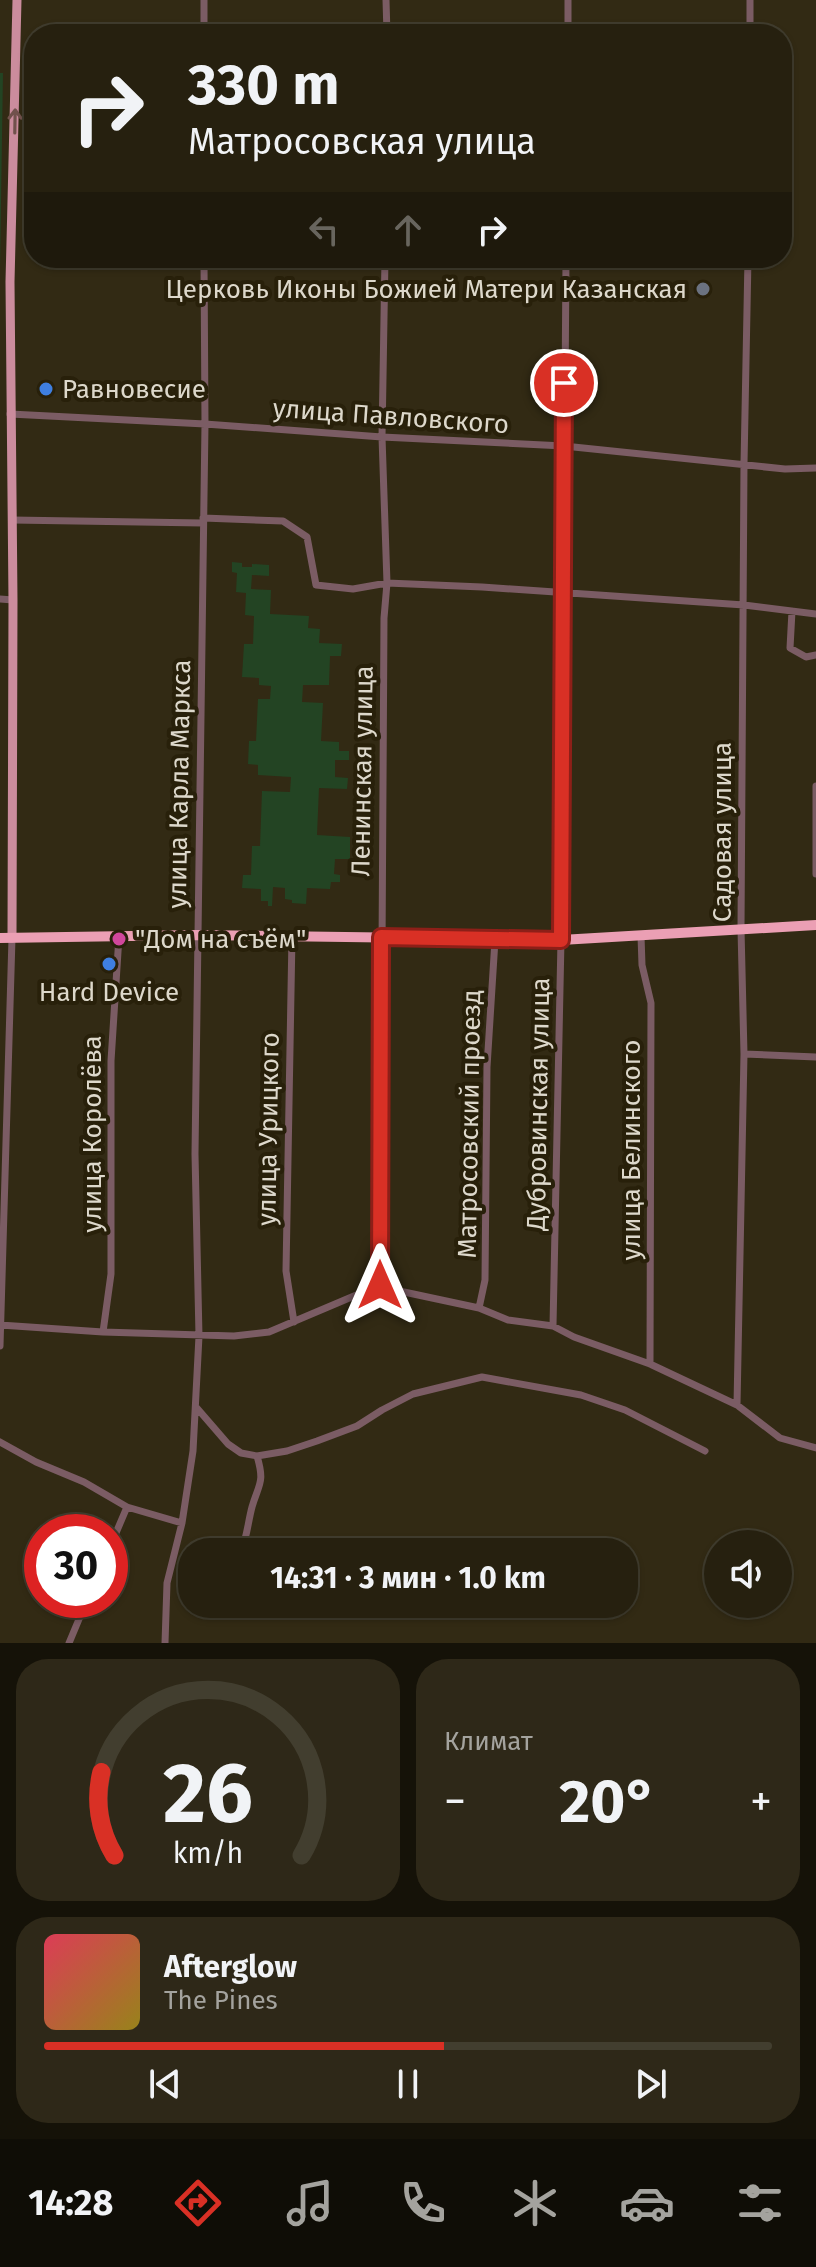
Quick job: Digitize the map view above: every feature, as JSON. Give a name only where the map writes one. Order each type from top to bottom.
[{"type":"highway","points":[[0,938],[197,935],[561,940],[816,925]]},
{"type":"main road","points":[[12,938],[13,600],[5,282],[17,0]]},
{"type":"street","points":[[204,0],[204,24]]},
{"type":"street","points":[[386,0],[387,24]]},
{"type":"street","points":[[568,0],[568,24]]},
{"type":"street","points":[[750,0],[750,24]]},
{"type":"street","name":"улица Карла Маркса","points":[[165,1643],[167,1583],[182,1523],[193,1451],[199,1336],[195,1212],[205,424],[204,268]]},
{"type":"street","name":"Ленинская улица","points":[[380,1285],[384,618],[387,583],[382,437],[385,268]]},
{"type":"street","name":"Дубровинская улица","points":[[553,1326],[561,940],[566,268]]},
{"type":"street","name":"Садовая улица","points":[[737,1405],[744,1054],[741,929],[748,268]]},
{"type":"street","name":"улица Павловского","points":[[10,414],[564,446],[785,469],[816,468]]},
{"type":"street","points":[[12,520],[283,521],[307,537],[316,585],[353,589],[387,583],[564,593],[744,605],[816,614]]},
{"type":"street","points":[[0,599],[13,600]]},
{"type":"street","points":[[792,611],[790,648],[806,657],[816,655]]},
{"type":"street","points":[[816,786],[816,874]]},
{"type":"street","name":"улица Королёва","points":[[103,1332],[111,1274],[111,1061],[119,936]]},
{"type":"street","name":"улица Урицкого","points":[[292,936],[286,1271],[294,1322]]},
{"type":"street","name":"улица Белинского","points":[[641,936],[642,965],[651,1003],[650,1364]]},
{"type":"street","points":[[0,1346],[12,938]]},
{"type":"street","name":"Матросовский проезд","points":[[479,1308],[485,1280],[487,1067],[495,940]]},
{"type":"street","points":[[744,1054],[816,1057]]},
{"type":"street","points":[[1,1325],[234,1336],[269,1332],[380,1285],[479,1308],[508,1320],[553,1326],[574,1337],[650,1364],[737,1405],[780,1438],[816,1448]]},
{"type":"street","points":[[196,1407],[228,1444],[241,1453],[257,1456],[287,1451],[357,1426],[413,1394],[482,1377],[581,1395],[625,1410],[705,1451]]},
{"type":"street","points":[[0,1442],[36,1462],[84,1482],[127,1507],[182,1523]]},
{"type":"street","points":[[244,1538],[261,1487],[257,1456]]},
{"type":"street","points":[[124,1514],[127,1507]]},
{"type":"street","points":[[69,1643],[79,1618]]},
{"type":"green space","points":[[0,73],[3,73],[0,269]]},
{"type":"green space","points":[[232,562],[242,563],[242,567],[269,565],[269,576],[252,575],[251,589],[271,590],[270,614],[309,616],[308,628],[320,629],[319,643],[342,644],[341,656],[330,656],[329,685],[303,685],[302,702],[323,703],[321,741],[339,742],[339,751],[349,751],[349,760],[335,760],[335,777],[348,778],[347,789],[319,788],[317,835],[350,837],[350,859],[335,859],[334,874],[340,875],[340,882],[331,882],[330,889],[307,888],[306,904],[292,903],[292,900],[285,899],[285,888],[273,887],[272,906],[268,906],[268,901],[261,901],[261,889],[242,888],[243,875],[251,875],[252,846],[260,846],[262,791],[290,792],[291,777],[258,775],[258,765],[248,764],[249,741],[256,741],[258,699],[270,699],[271,686],[259,685],[259,678],[242,677],[244,644],[253,644],[254,616],[245,615],[246,593],[236,592],[237,573],[232,572]]},
{"type":"place","name":"Церковь Иконы Божией Матери Казанская","points":[[703,289]]},
{"type":"place","name":"Равновесие","points":[[46,389]]},
{"type":"place","name":"\"Дом на съём\"","points":[[119,939]]},
{"type":"place","name":"Hard Device","points":[[109,964]]},
{"type":"route","points":[[380,1285],[381,937],[561,940],[564,383]]}]
